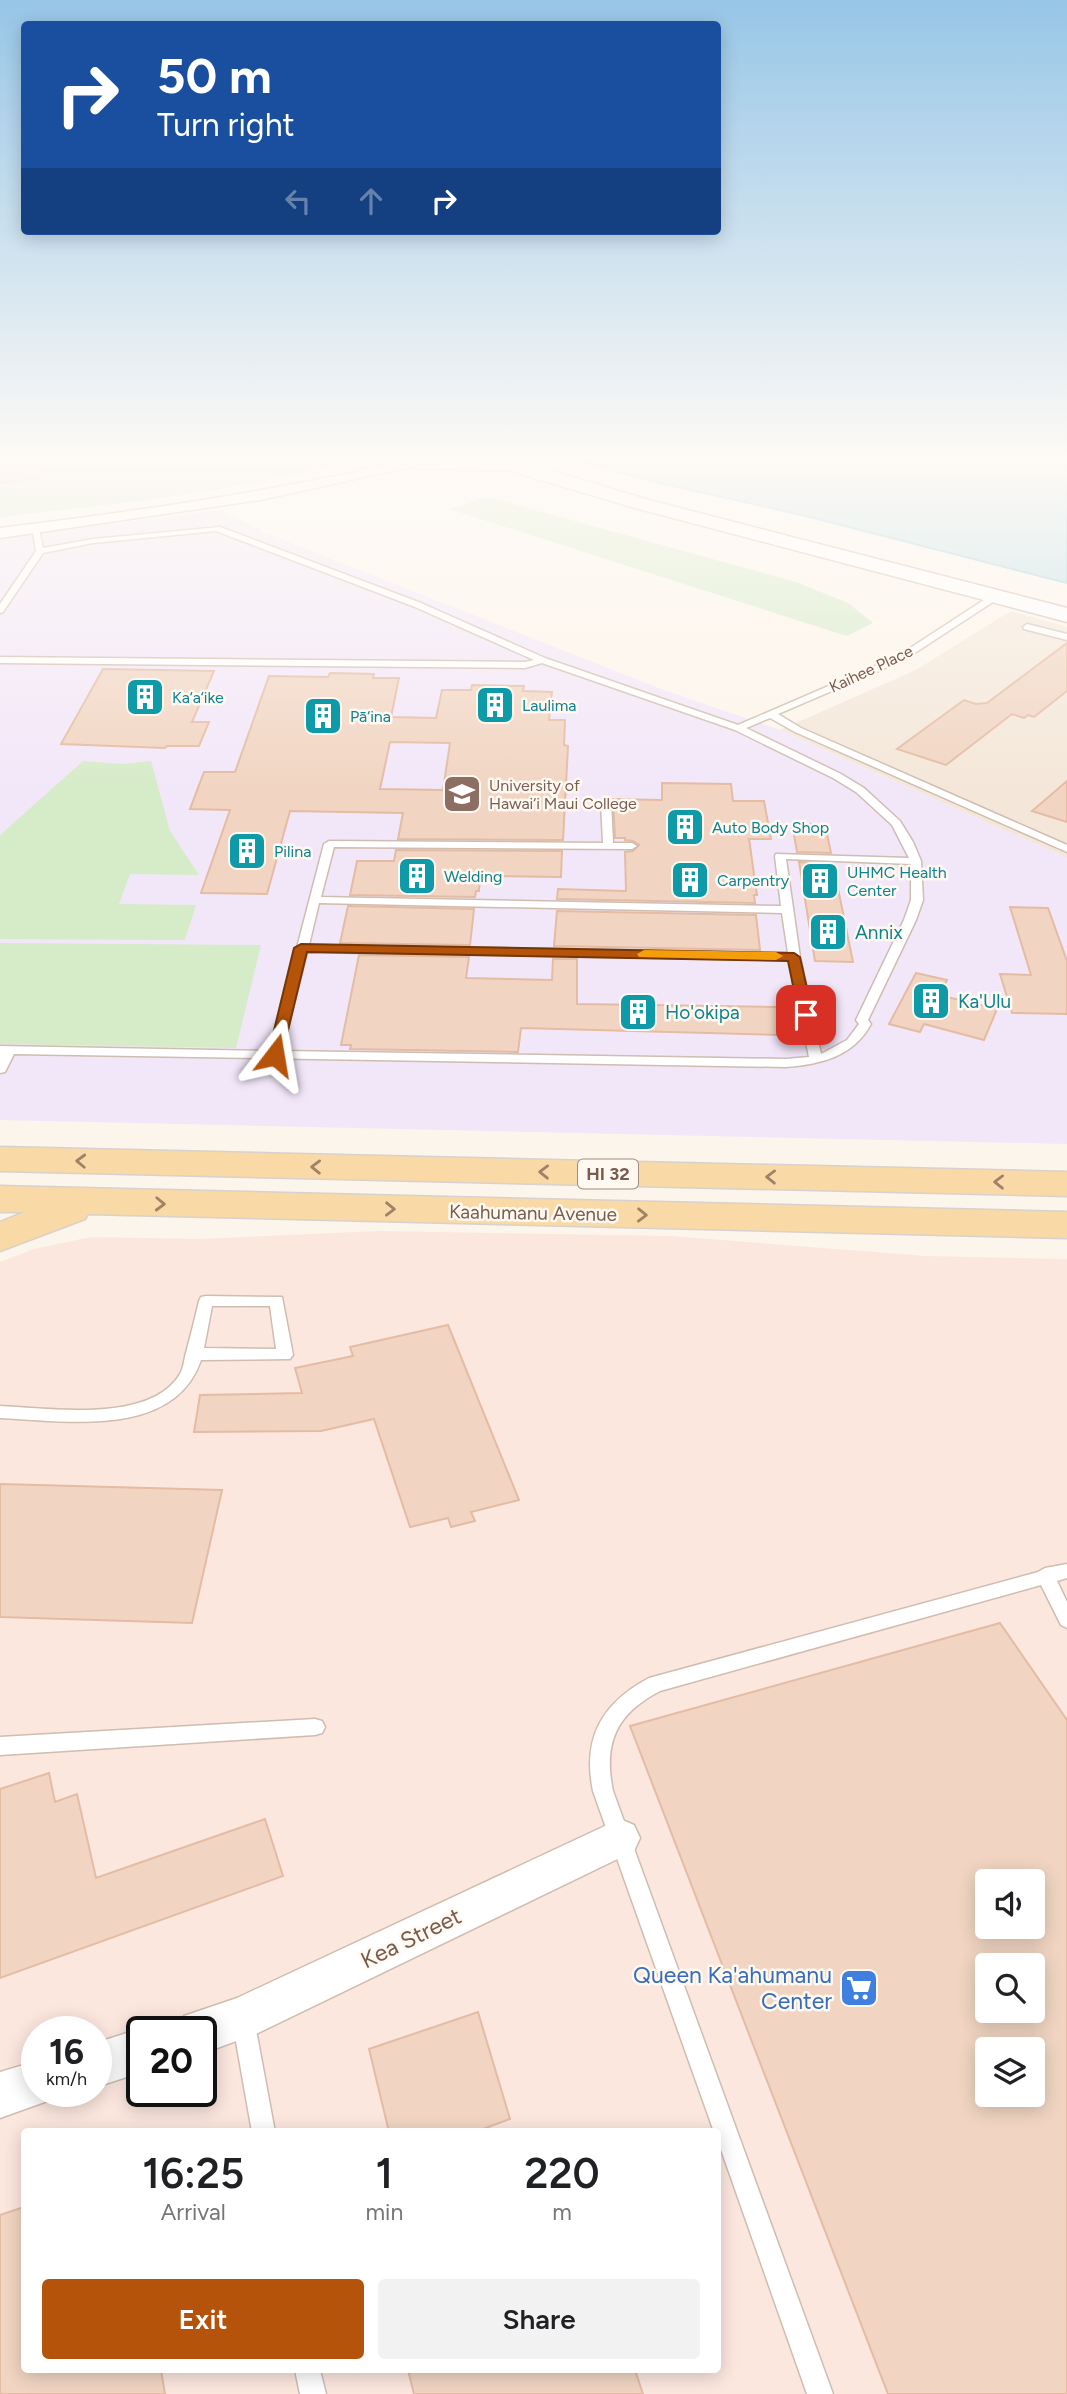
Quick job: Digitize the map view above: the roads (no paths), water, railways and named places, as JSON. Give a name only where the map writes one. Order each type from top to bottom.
[{"type":"main road","points":[[901,567],[1006,592],[1067,602]]},
{"type":"main road","points":[[1006,592],[1067,615]]},
{"type":"main road","name":"HI 32","points":[[0,1159],[1067,1184]]},
{"type":"main road","name":"Kaahumanu Avenue","points":[[0,1199],[1062,1226]]},
{"type":"main road","points":[[0,1238],[20,1228],[97,1202]]},
{"type":"street","name":"Kea Street","points":[[217,2026],[243,2018],[620,1838]]},
{"type":"street","points":[[0,2095],[21,2088]]},
{"type":"lane","points":[[0,610],[29,567]]},
{"type":"lane","points":[[0,1069],[5,1050],[786,1063],[816,1060],[846,1047],[863,1030],[865,1024],[862,1020],[917,900],[916,861],[908,842],[896,824],[860,790],[738,728],[542,660],[418,605],[317,567]]},
{"type":"lane","name":"Kaihee Place","points":[[738,728],[901,658],[1006,592]]},
{"type":"lane","points":[[1027,626],[1067,637]]},
{"type":"lane","points":[[0,660],[525,665],[542,660]]},
{"type":"lane","points":[[770,714],[798,730],[1067,849]]},
{"type":"lane","points":[[606,803],[608,845]]},
{"type":"lane","points":[[275,1055],[329,844],[632,846]]},
{"type":"lane","points":[[816,1060],[794,957],[780,856],[916,861]]},
{"type":"lane","points":[[314,901],[788,910]]},
{"type":"lane","points":[[301,948],[794,957]]},
{"type":"lane","points":[[0,1412],[117,1414],[142,1410],[164,1400],[180,1386],[190,1369],[193,1354],[206,1300],[277,1301],[285,1355],[193,1354]]},
{"type":"lane","points":[[820,2394],[600,1781],[597,1760],[601,1740],[609,1722],[621,1706],[637,1694],[680,1678],[1067,1571]]},
{"type":"lane","points":[[1045,1575],[1061,1613],[1067,1620]]},
{"type":"lane","points":[[0,1746],[315,1727]]},
{"type":"lane","points":[[243,2018],[263,2128]]},
{"type":"lane","points":[[309,2373],[313,2394]]},
{"type":"water","points":[[1004,567],[1067,567],[1067,583]]},
{"type":"place","name":"Ka‘a‘ike","points":[[145,697]]},
{"type":"place","name":"Laulima","points":[[495,705]]},
{"type":"place","name":"Pā‘ina","points":[[323,716]]},
{"type":"place","name":"University of Hawai‘i Maui College","points":[[462,794]]},
{"type":"place","name":"Auto Body Shop","points":[[685,827]]},
{"type":"place","name":"Pilina","points":[[247,851]]},
{"type":"place","name":"Welding","points":[[417,876]]},
{"type":"place","name":"Carpentry","points":[[690,880]]},
{"type":"place","name":"UHMC Health Center","points":[[820,881]]},
{"type":"place","name":"Annix","points":[[828,932]]},
{"type":"place","name":"Ka'Ulu","points":[[931,1001]]},
{"type":"place","name":"Ho'okipa","points":[[638,1012]]},
{"type":"place","name":"Queen Ka'ahumanu Center","points":[[859,1988]]}]
